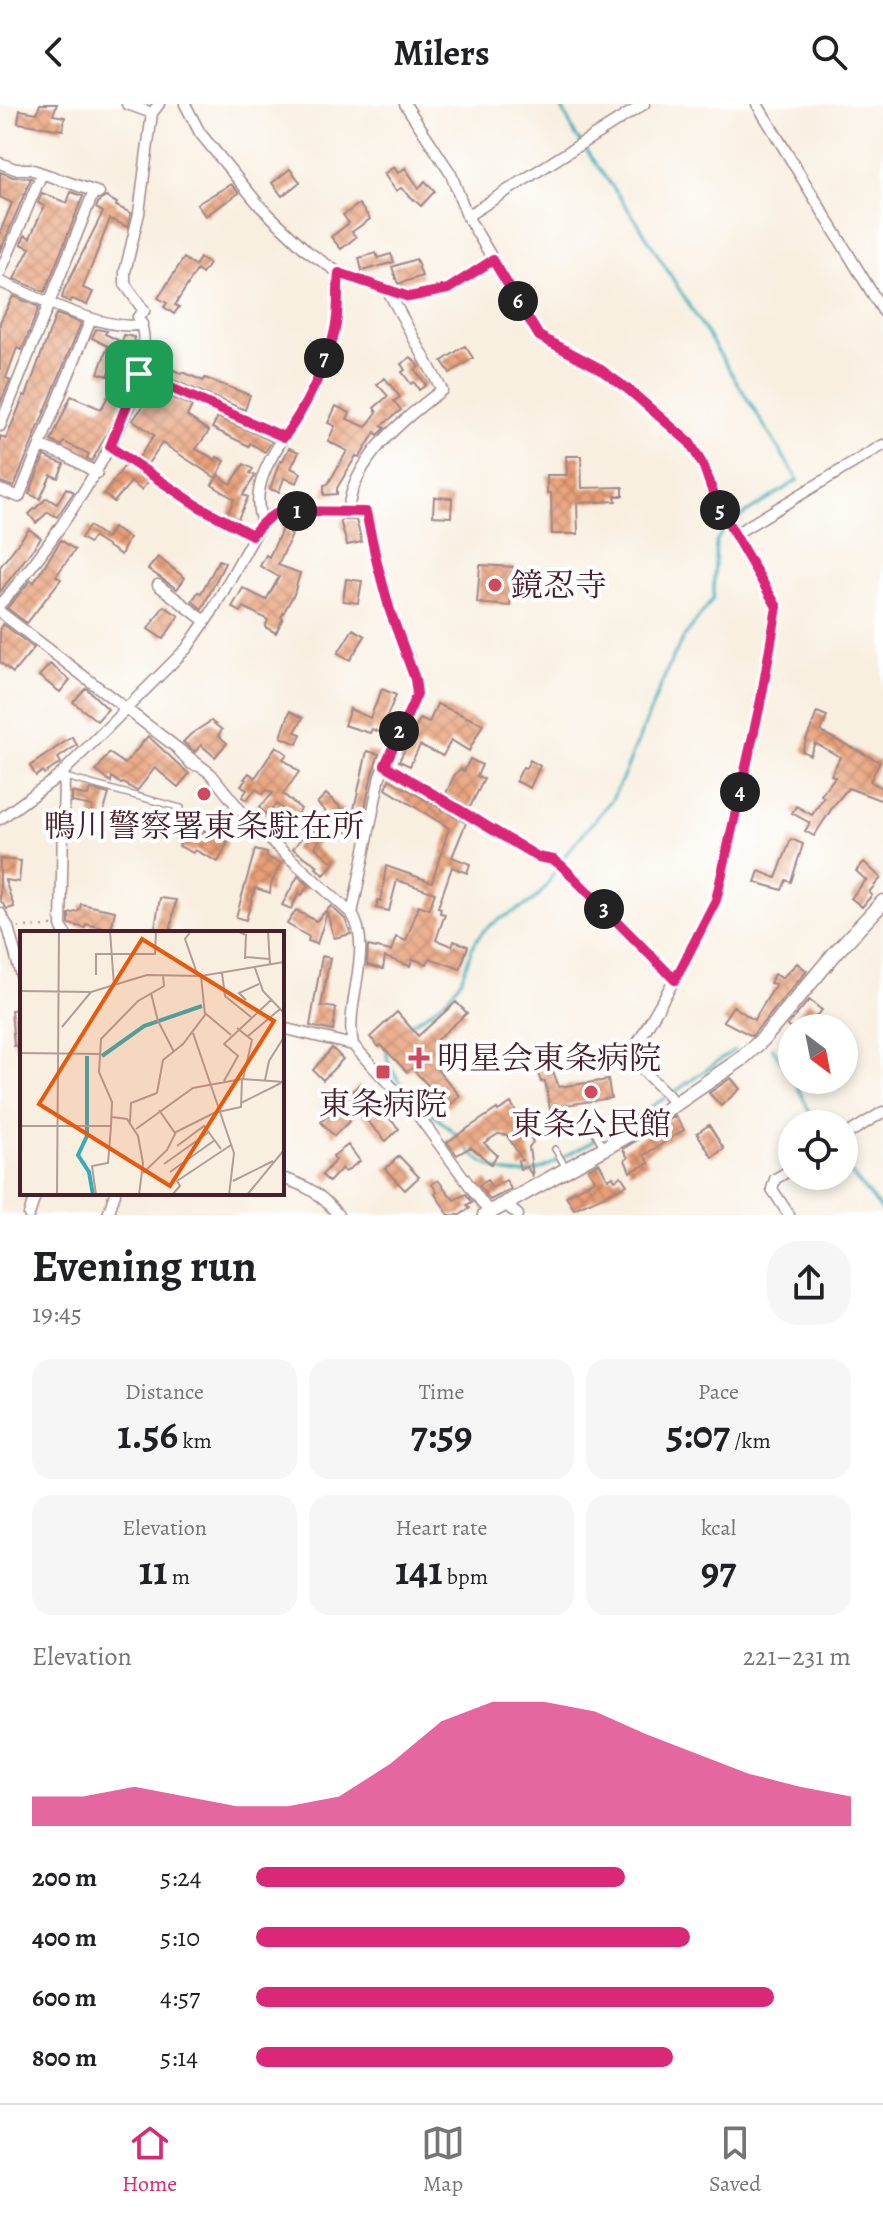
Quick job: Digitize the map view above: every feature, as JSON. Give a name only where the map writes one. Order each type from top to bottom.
[{"type":"main road","points":[[487,1213],[602,1146],[756,1047],[837,951],[881,908]]},
{"type":"street","points":[[0,604],[17,586],[97,473],[139,374],[146,336],[138,317],[144,311],[125,284],[125,272],[139,213],[156,109],[127,104]]},
{"type":"street","points":[[185,104],[200,133],[260,206],[307,251],[339,273],[409,297],[448,289],[493,260]]},
{"type":"street","points":[[405,104],[451,174],[467,216],[539,336],[597,367],[629,390],[690,443],[704,467],[717,504],[777,607],[716,900],[675,980],[632,1053],[636,1062],[671,1099]]},
{"type":"street","points":[[467,216],[644,104]]},
{"type":"street","points":[[757,104],[883,311]]},
{"type":"street","points":[[0,163],[15,169],[30,169],[96,192],[48,302],[0,426]]},
{"type":"street","points":[[0,273],[42,173]]},
{"type":"street","points":[[262,522],[258,510],[263,475],[310,396],[337,322],[339,273]]},
{"type":"street","points":[[0,282],[91,319],[132,327],[142,324]]},
{"type":"street","points":[[348,512],[349,496],[364,467],[389,433],[442,390],[388,291]]},
{"type":"street","points":[[0,490],[19,497],[91,319]]},
{"type":"street","points":[[139,374],[284,437]]},
{"type":"street","points":[[731,529],[883,445]]},
{"type":"street","points":[[40,446],[65,455],[97,473]]},
{"type":"street","points":[[0,819],[62,776],[125,708],[187,648],[262,522],[283,511],[366,512],[390,611],[415,679],[417,694],[385,765],[367,831],[361,878],[352,914]]},
{"type":"street","points":[[158,585],[205,621]]},
{"type":"street","points":[[0,612],[216,778],[256,828],[352,914],[361,933],[353,1001],[353,1045]]},
{"type":"street","points":[[385,765],[538,857],[558,863],[675,980]]},
{"type":"street","points":[[62,776],[63,929]]},
{"type":"street","points":[[0,913],[8,927],[20,972]]},
{"type":"street","points":[[284,1028],[353,1045],[417,1114],[487,1213]]},
{"type":"street","points":[[858,1127],[883,1112]]},
{"type":"street","points":[[778,1177],[772,1189],[789,1215]]},
{"type":"street","points":[[284,1179],[311,1188],[323,1196],[338,1215]]},
{"type":"street","points":[[29,1215],[35,1195]]},
{"type":"street","points":[[108,1215],[114,1195]]},
{"type":"street","points":[[504,1203],[518,1215]]},
{"type":"lane","points":[[110,447],[198,506],[252,535]]},
{"type":"lane","points":[[62,776],[181,808]]},
{"type":"lane","points":[[596,1134],[602,1146]]},
{"type":"lane","points":[[555,1149],[565,1165]]},
{"type":"path","points":[[8,927],[63,929]]},
{"type":"building","points":[[40,104],[57,104],[53,115],[65,117],[63,130],[18,123],[20,110],[37,113]]},
{"type":"building","points":[[394,167],[398,173],[405,168],[419,188],[425,181],[435,191],[421,206],[401,188],[396,191],[384,174]]},
{"type":"building","points":[[290,169],[300,182],[282,196],[272,183]]},
{"type":"building","points":[[0,172],[13,177],[31,178],[0,252],[0,232],[12,203],[0,197]]},
{"type":"building","points":[[231,184],[239,193],[205,216],[197,204]]},
{"type":"building","points":[[71,192],[83,196],[45,292],[14,279],[30,248],[21,244],[25,235],[30,238],[44,206],[38,203],[42,193],[67,203]]},
{"type":"building","points":[[106,197],[131,213],[128,227],[110,219],[83,288],[93,292],[87,305],[72,299],[70,302],[62,298],[64,290],[103,212],[96,208],[99,201]]},
{"type":"building","points":[[359,204],[370,219],[352,232],[356,237],[341,249],[331,237],[349,223],[343,215]]},
{"type":"building","points":[[376,253],[378,258],[391,254],[394,262],[362,271],[359,258]]},
{"type":"building","points":[[184,258],[195,266],[200,258],[209,264],[202,274],[197,270],[175,305],[179,307],[174,314],[164,307],[167,303],[158,298]]},
{"type":"building","points":[[416,259],[422,276],[398,284],[392,267]]},
{"type":"building","points":[[13,296],[39,307],[22,350],[17,348],[6,378],[10,380],[0,404],[0,322]]},
{"type":"building","points":[[56,314],[81,323],[14,487],[0,482],[0,436],[6,439],[26,396]]},
{"type":"building","points":[[96,329],[107,331],[105,334],[122,342],[124,335],[134,337],[136,346],[132,368],[113,364],[108,376],[98,373],[108,346],[92,338]]},
{"type":"building","points":[[465,346],[473,358],[450,373],[442,361]]},
{"type":"building","points":[[411,357],[419,367],[415,370],[426,385],[419,390],[402,372],[405,370],[401,364]]},
{"type":"building","points":[[161,364],[182,374],[203,381],[205,378],[250,395],[245,410],[156,373]]},
{"type":"building","points":[[385,378],[400,397],[394,401],[401,410],[381,426],[385,428],[378,435],[375,432],[360,457],[356,456],[337,488],[337,494],[324,495],[324,485],[328,484],[347,451],[328,441],[335,426],[328,423],[336,406],[350,413],[347,419],[366,427],[377,412],[374,408],[388,396],[377,384]]},
{"type":"building","points":[[114,386],[125,392],[92,461],[87,458],[89,454],[64,442],[62,446],[51,441],[71,396],[101,409]]},
{"type":"building","points":[[151,388],[192,406],[187,416],[209,431],[196,449],[216,460],[217,457],[225,461],[216,478],[162,443],[147,465],[138,459],[154,435],[133,420],[149,398]]},
{"type":"building","points":[[218,417],[272,441],[265,452],[250,443],[249,446],[212,428]]},
{"type":"building","points":[[289,448],[299,452],[291,468],[301,473],[297,483],[284,478],[279,492],[270,489],[280,461]]},
{"type":"building","points":[[44,456],[64,464],[58,478],[51,475],[40,499],[29,494]]},
{"type":"building","points":[[566,456],[581,456],[582,488],[623,487],[623,496],[615,496],[616,501],[577,503],[578,534],[552,534],[551,493],[547,493],[547,475],[567,475]]},
{"type":"building","points":[[244,464],[253,469],[250,473],[255,476],[243,495],[248,497],[238,519],[228,514],[234,499],[212,485],[218,475],[231,484]]},
{"type":"building","points":[[125,465],[149,481],[141,490],[131,482],[114,502],[104,494]]},
{"type":"building","points":[[66,488],[74,492],[57,517],[48,512],[36,523],[29,514],[47,498],[57,504]]},
{"type":"building","points":[[434,497],[452,498],[451,517],[433,516]]},
{"type":"building","points":[[284,519],[293,519],[292,535],[278,565],[300,573],[276,633],[265,627],[268,620],[244,607],[241,612],[232,607],[243,588],[266,600],[279,577],[260,566],[266,555],[269,557]]},
{"type":"building","points":[[340,520],[356,520],[362,542],[347,545]]},
{"type":"building","points":[[89,526],[107,538],[113,528],[129,538],[121,555],[93,537],[89,543],[81,538]]},
{"type":"building","points":[[29,529],[41,538],[0,592],[0,567]]},
{"type":"building","points":[[61,540],[75,550],[56,576],[61,579],[27,623],[7,608],[31,580],[34,582]]},
{"type":"building","points":[[158,557],[185,578],[177,589],[148,569]]},
{"type":"building","points":[[219,560],[225,563],[202,609],[192,601],[198,592],[201,593]]},
{"type":"building","name":"鏡忍寺","points":[[480,565],[514,567],[510,606],[477,603]]},
{"type":"building","points":[[346,579],[362,581],[358,603],[343,601]]},
{"type":"building","points":[[164,606],[179,616],[163,639],[148,629]]},
{"type":"building","points":[[3,624],[34,648],[13,673],[0,662],[0,628]]},
{"type":"building","points":[[353,629],[365,636],[350,660],[338,653]]},
{"type":"building","points":[[50,664],[70,680],[60,692],[39,676]]},
{"type":"building","points":[[86,688],[108,709],[97,721],[73,702]]},
{"type":"building","points":[[382,689],[396,695],[385,721],[392,724],[387,735],[372,729],[370,733],[344,725],[350,709],[370,718]]},
{"type":"building","points":[[437,704],[483,724],[469,751],[451,740],[443,756],[420,745],[410,766],[399,761],[420,719],[429,723]]},
{"type":"building","points":[[290,711],[303,718],[295,732],[301,734],[297,744],[281,737]]},
{"type":"building","points":[[817,712],[827,716],[821,732],[880,762],[870,781],[883,789],[883,801],[848,788],[814,836],[805,831],[810,823],[792,813],[796,806],[812,815],[824,797],[821,795],[835,777],[831,775],[840,757],[815,743],[810,755],[802,751]]},
{"type":"building","points":[[211,721],[222,730],[218,735],[227,743],[215,757],[201,745],[195,752],[183,742]]},
{"type":"building","points":[[148,736],[189,774],[178,787],[155,768],[137,791],[112,777],[111,782],[96,771],[109,753],[125,764]]},
{"type":"building","points":[[72,737],[77,745],[58,758],[61,763],[36,776],[30,766]]},
{"type":"building","points":[[276,746],[287,754],[283,759],[299,772],[283,794],[301,809],[294,818],[276,804],[266,814],[259,808],[273,793],[267,790],[263,794],[256,789],[246,800],[242,797],[247,790],[241,785],[244,779],[249,773],[255,778]]},
{"type":"building","points":[[367,751],[379,754],[361,828],[353,838],[317,803],[326,794],[352,818]]},
{"type":"building","points":[[470,759],[482,765],[477,776],[484,779],[470,807],[446,793],[454,776],[460,769],[464,771]]},
{"type":"building","points":[[530,760],[540,766],[530,788],[516,781]]},
{"type":"building","points":[[389,779],[466,823],[452,857],[470,864],[467,873],[452,867],[438,907],[441,908],[440,913],[445,914],[436,940],[452,946],[454,941],[468,946],[460,969],[430,958],[427,964],[413,959],[410,966],[385,957],[383,969],[367,965],[368,946],[391,951],[396,937],[406,941],[419,905],[429,909],[435,893],[397,880],[389,911],[376,908],[378,900],[381,901],[386,866],[432,882],[449,828],[386,789]]},
{"type":"building","points":[[90,789],[109,794],[100,824],[90,822],[92,806],[72,802],[72,792],[88,796]]},
{"type":"building","points":[[190,824],[228,842],[218,862],[179,846]]},
{"type":"building","points":[[312,829],[322,836],[315,847],[334,863],[324,875],[316,868],[318,866],[293,849]]},
{"type":"building","points":[[791,839],[803,844],[791,882],[786,880],[782,890],[755,882],[759,871],[776,878]]},
{"type":"building","points":[[255,850],[267,853],[266,857],[281,863],[270,893],[255,888],[246,920],[236,917]]},
{"type":"building","points":[[0,859],[21,861],[19,882],[5,880],[14,907],[7,909],[0,900]]},
{"type":"building","points":[[864,862],[881,878],[862,907],[851,898],[866,880],[856,871]]},
{"type":"building","points":[[298,876],[308,885],[302,895],[299,893],[291,909],[282,905]]},
{"type":"building","points":[[160,898],[176,900],[170,931],[154,931]]},
{"type":"building","points":[[81,904],[115,911],[111,930],[86,924],[85,928],[69,924],[69,914],[79,911]]},
{"type":"building","points":[[331,906],[345,919],[351,934],[334,938],[327,913],[317,944],[308,941],[309,937],[287,924],[296,910],[316,921]]},
{"type":"building","points":[[322,956],[330,958],[321,1006],[336,1008],[333,1031],[310,1026]]},
{"type":"building","points":[[797,963],[807,971],[752,1036],[723,1021],[733,1006],[754,1020],[776,984],[770,983],[774,974],[782,978]]},
{"type":"building","points":[[809,1000],[822,1010],[818,1014],[797,1014]]},
{"type":"building","points":[[456,1002],[467,1013],[434,1042],[438,1047],[437,1069],[460,1096],[448,1107],[412,1068],[407,1072],[370,1037],[397,1012],[418,1036]]},
{"type":"building","points":[[20,1009],[20,1045],[14,1046],[11,1010]]},
{"type":"building","points":[[332,1048],[343,1059],[323,1080],[313,1070]]},
{"type":"building","points":[[550,1063],[559,1087],[608,1080],[611,1098],[566,1105],[569,1124],[553,1126],[545,1081],[541,1082],[536,1068]]},
{"type":"building","points":[[731,1078],[740,1089],[721,1106],[709,1093]]},
{"type":"building","points":[[359,1085],[399,1129],[386,1141],[359,1112],[334,1136],[321,1122]]},
{"type":"building","points":[[511,1103],[533,1142],[529,1147],[533,1177],[527,1167],[520,1169],[518,1161],[522,1160],[507,1135],[498,1134],[484,1143],[497,1155],[491,1164],[471,1147],[457,1155],[447,1142]]},
{"type":"building","points":[[675,1116],[684,1130],[644,1155],[649,1163],[630,1172],[623,1149]]},
{"type":"building","points":[[709,1125],[724,1149],[712,1157],[697,1133]]},
{"type":"building","points":[[348,1145],[360,1161],[345,1172],[342,1168],[329,1182],[322,1175],[336,1160],[333,1156]]},
{"type":"building","points":[[399,1156],[419,1177],[405,1190],[385,1169]]},
{"type":"building","points":[[599,1163],[608,1179],[613,1176],[615,1180],[621,1176],[627,1185],[574,1209],[566,1196],[595,1180],[588,1169]]},
{"type":"building","points":[[438,1180],[454,1200],[466,1194],[472,1202],[467,1205],[470,1208],[460,1215],[449,1215],[435,1194],[437,1192],[432,1184]]},
{"type":"building","points":[[487,1180],[492,1188],[506,1180],[511,1189],[490,1200],[479,1185]]},
{"type":"waterway","points":[[560,104],[576,136],[638,223],[798,480],[732,522]]},
{"type":"waterway","points":[[561,860],[612,799],[671,661],[684,637],[713,599],[716,541],[726,527]]},
{"type":"waterway","points":[[406,1027],[435,1008],[453,991],[481,934],[537,897],[558,866]]},
{"type":"waterway","points":[[772,1047],[778,1056]]},
{"type":"waterway","points":[[387,1050],[388,1061],[403,1085],[459,1137]]},
{"type":"waterway","points":[[672,1094],[734,1050]]},
{"type":"waterway","points":[[801,1094],[809,1110]]},
{"type":"waterway","points":[[466,1146],[484,1163],[499,1170],[530,1172],[548,1166],[665,1098]]},
{"type":"waterway","points":[[858,1182],[883,1212]]},
{"type":"place","name":"鏡忍寺","points":[[495,585]]},
{"type":"place","name":"鴨川警察署東条駐在所","points":[[204,794]]},
{"type":"place","name":"明星会東条病院","points":[[419,1058]]},
{"type":"place","name":"東条病院","points":[[383,1072]]},
{"type":"place","name":"東条公民館","points":[[591,1092]]},
{"type":"route","points":[[493,260],[539,336],[597,367],[629,390],[690,443],[704,467],[717,504],[777,607],[777,617],[716,900],[675,980],[554,860],[538,857],[385,765],[417,694],[415,679],[390,611],[366,512],[283,511],[271,515],[252,535],[198,506],[110,447],[139,374],[284,437],[310,396],[332,337],[337,322],[339,273],[409,297],[448,289],[493,260]]}]
